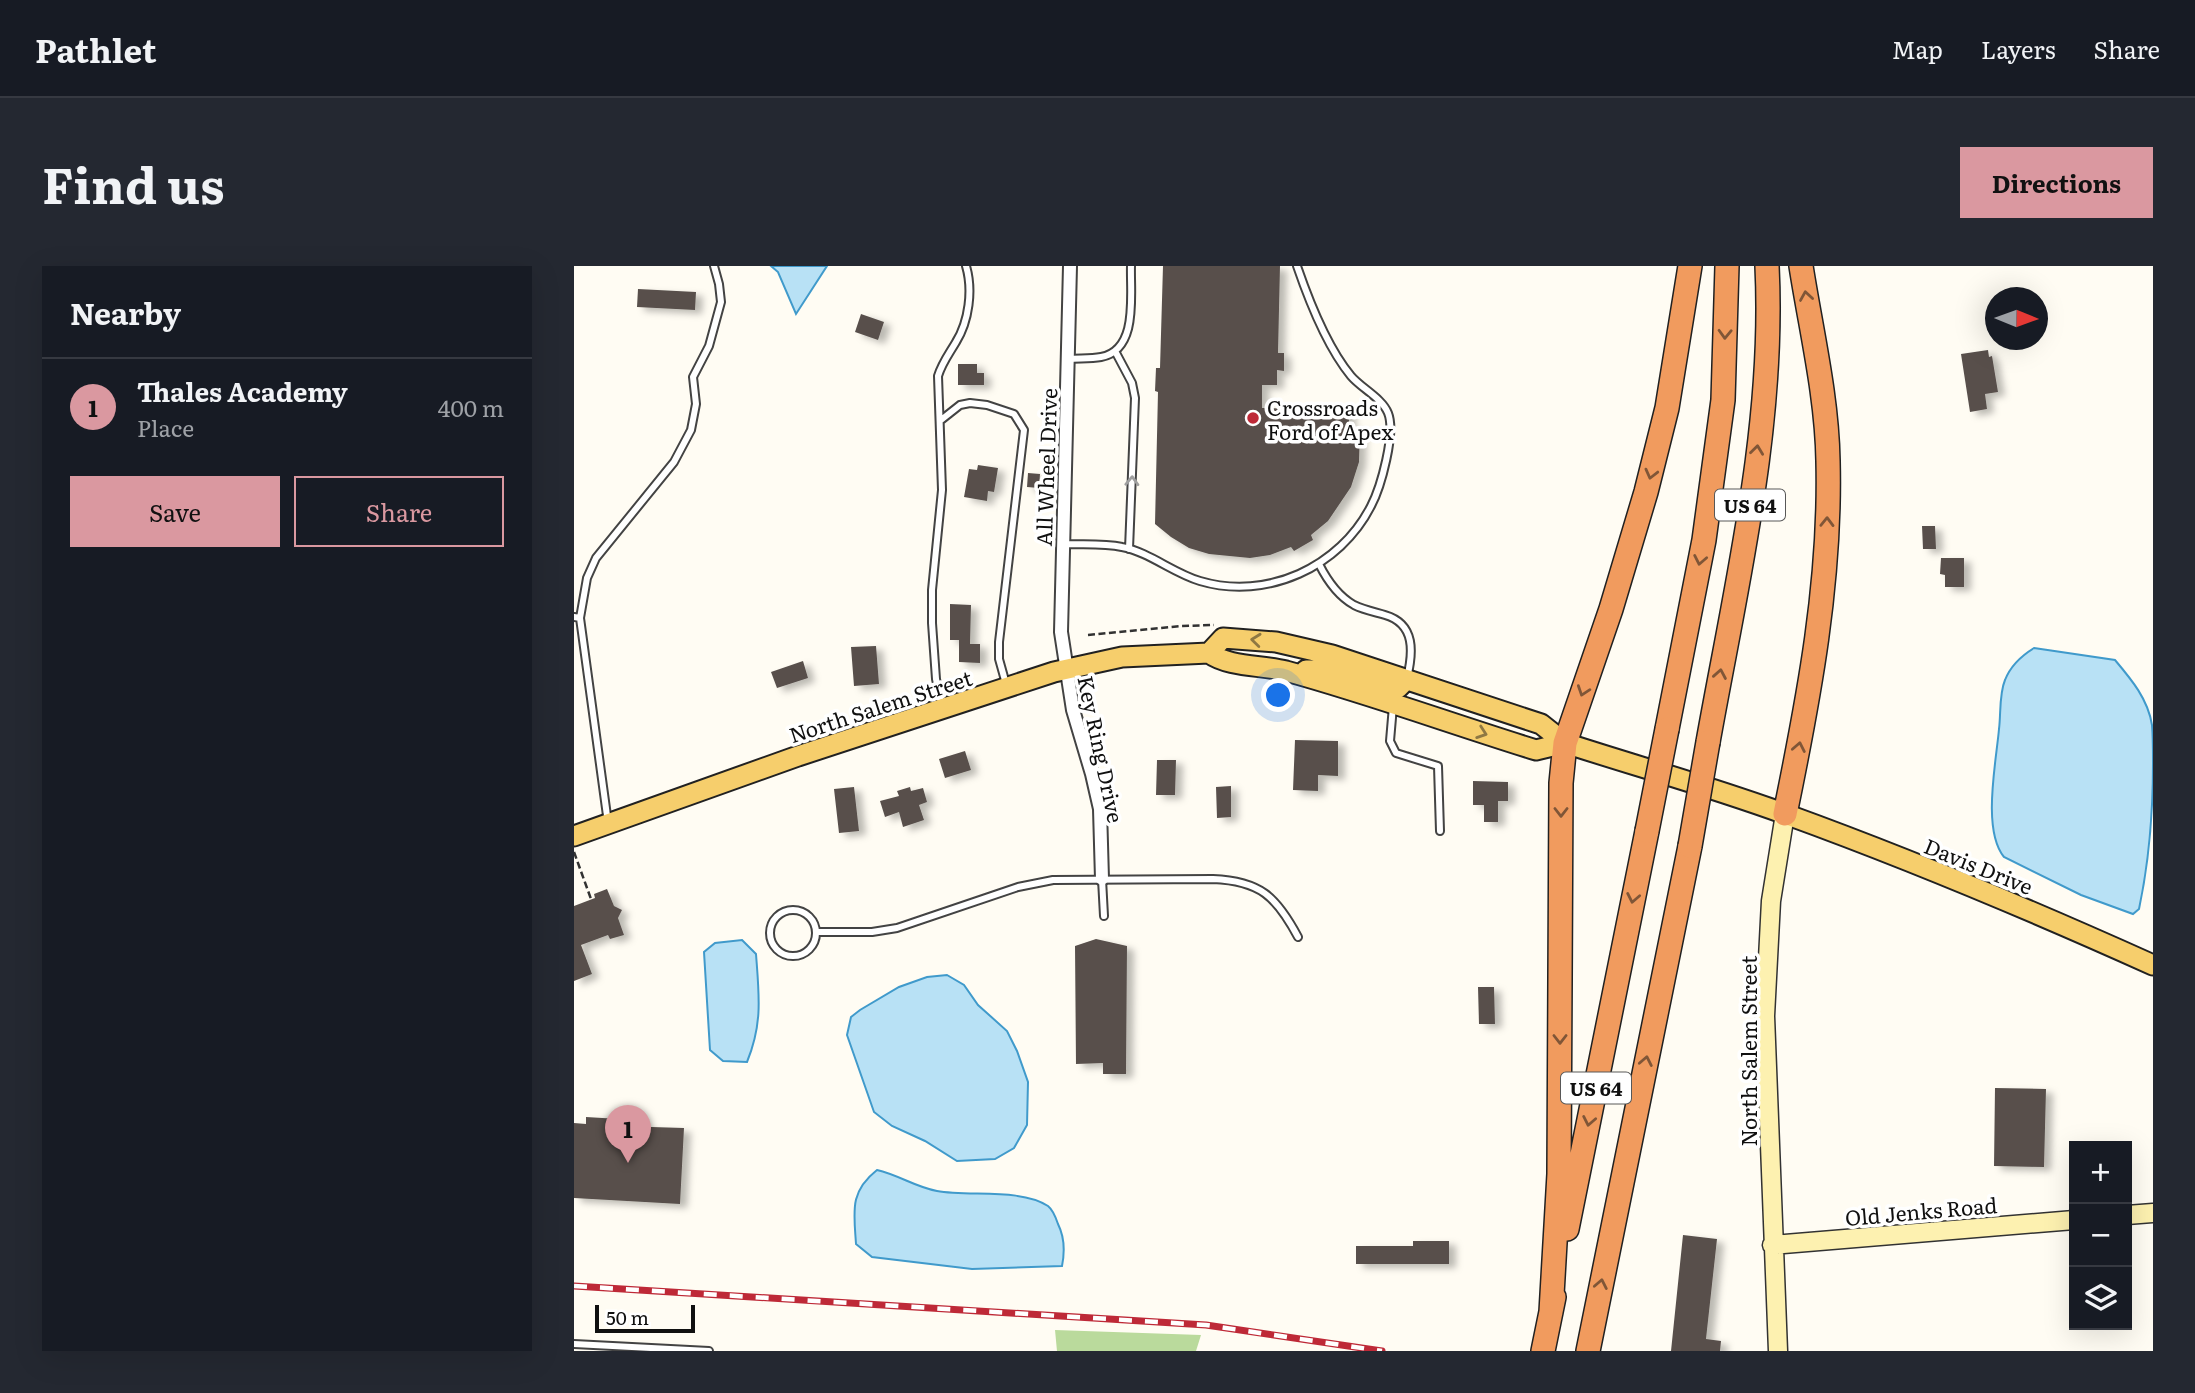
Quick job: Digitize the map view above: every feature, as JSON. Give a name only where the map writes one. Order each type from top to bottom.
[{"type":"highway","points":[[1551,1312],[1559,1174],[1561,783],[1565,743],[1611,609],[1646,492],[1667,408],[1685,311],[1690,266]]},
{"type":"highway","name":"US 64","points":[[1544,1348],[1704,540],[1723,400],[1727,266]]},
{"type":"highway","name":"US 64","points":[[1588,1351],[1690,846],[1749,511],[1765,390],[1767,266]]},
{"type":"highway","points":[[1785,814],[1811,685],[1822,608],[1827,540],[1828,459],[1821,385],[1801,266]]},
{"type":"main road","name":"North Salem Street","points":[[1209,653],[1223,638],[1266,641],[1310,649],[1541,724],[1565,743],[1785,814],[1771,901],[1765,1016],[1778,1351]]},
{"type":"main road","name":"North Salem Street","points":[[574,836],[942,708],[1066,669],[1122,657],[1209,653],[1220,661],[1283,670],[1536,750],[1565,743]]},
{"type":"main road","points":[[1283,670],[1330,670],[1392,689],[1398,688],[1406,680]]},
{"type":"main road","name":"Davis Drive","points":[[1785,814],[2043,915],[2153,965]]},
{"type":"main road","points":[[2132,1215],[2153,1213]]},
{"type":"main road","name":"Old Jenks Road","points":[[1772,1245],[2069,1220]]},
{"type":"street","name":"All Wheel Drive","points":[[1066,669],[1061,632],[1070,266]]},
{"type":"street","name":"Key Ring Drive","points":[[1066,669],[1073,710],[1100,809],[1102,879]]},
{"type":"lane","points":[[608,824],[577,617],[587,578],[596,558],[674,462],[691,430],[696,404],[693,377],[709,346],[721,302],[714,266]]},
{"type":"lane","points":[[942,708],[936,679],[932,590],[942,490],[938,376],[941,365],[957,341],[965,322],[969,298],[966,266]]},
{"type":"lane","points":[[1067,359],[1101,357],[1115,351],[1125,338],[1129,324],[1131,266]]},
{"type":"lane","points":[[1062,543],[1129,549],[1184,575],[1220,585],[1261,585],[1297,575],[1319,564],[1347,542],[1366,516],[1374,499],[1387,456],[1389,419],[1384,405],[1362,388],[1341,363],[1306,291],[1297,266]]},
{"type":"lane","points":[[1115,351],[1132,383],[1135,398],[1129,549]]},
{"type":"lane","points":[[941,420],[960,405],[987,405],[1014,414],[1024,430],[999,642],[999,659],[1007,687]]},
{"type":"lane","points":[[1319,564],[1334,588],[1352,604],[1394,618],[1406,629],[1412,645],[1406,680]]},
{"type":"lane","points":[[1393,705],[1390,741],[1396,753],[1438,766],[1440,831]]},
{"type":"lane","points":[[1102,879],[1104,916]]},
{"type":"lane","points":[[816,932],[888,930],[1041,882],[1102,879],[1235,880],[1255,886],[1279,905],[1298,937]]},
{"type":"lane","points":[[793,909],[806,914],[815,925],[816,932],[811,947],[797,956],[789,956],[776,948],[770,933],[779,914],[793,909]]},
{"type":"lane","points":[[574,1344],[709,1351]]},
{"type":"path","points":[[574,852],[576,866],[591,900]]},
{"type":"green space","points":[[1055,1330],[1201,1335],[1196,1351],[1057,1351]]},
{"type":"water","points":[[771,266],[827,266],[796,314],[778,272]]},
{"type":"water","points":[[2034,648],[2115,660],[2133,682],[2147,707],[2153,734],[2151,818],[2139,909],[2133,914],[2081,895],[2004,857],[1997,845],[1992,796],[2002,691],[2013,666]]},
{"type":"water","points":[[742,940],[756,954],[759,996],[756,1034],[747,1062],[723,1061],[710,1050],[704,952],[715,943]]},
{"type":"water","points":[[947,975],[964,985],[978,1005],[1007,1031],[1028,1082],[1027,1125],[1014,1148],[995,1159],[957,1161],[925,1141],[892,1126],[874,1112],[847,1035],[851,1017],[860,1010],[899,987],[927,977]]},
{"type":"water","points":[[877,1170],[937,1191],[1009,1195],[1037,1200],[1048,1206],[1054,1214],[1062,1234],[1062,1266],[972,1269],[872,1257],[856,1244],[854,1212],[862,1186]]},
{"type":"building","name":"Crossroads Ford of Apex","points":[[1163,266],[1280,266],[1278,353],[1284,353],[1284,371],[1277,370],[1277,385],[1262,385],[1262,408],[1349,410],[1349,427],[1360,427],[1359,462],[1351,487],[1328,521],[1311,535],[1313,540],[1294,551],[1291,547],[1270,555],[1250,558],[1209,554],[1189,548],[1155,524],[1158,392],[1155,391],[1156,368],[1160,368]]},
{"type":"building","points":[[638,289],[696,292],[695,310],[637,307]]},
{"type":"building","points":[[861,314],[884,322],[878,340],[855,332]]},
{"type":"building","points":[[1988,350],[1989,357],[1992,356],[1998,392],[1985,394],[1987,409],[1970,412],[1961,354]]},
{"type":"building","points":[[958,364],[977,364],[977,373],[984,373],[984,385],[958,385]]},
{"type":"building","points":[[978,465],[998,468],[994,492],[988,491],[987,501],[964,497],[969,469],[977,470]]},
{"type":"building","points":[[1028,473],[1040,474],[1039,488],[1027,487]]},
{"type":"building","points":[[1922,526],[1935,526],[1936,549],[1923,549]]},
{"type":"building","points":[[1941,558],[1964,558],[1964,587],[1945,587],[1945,575],[1940,574]]},
{"type":"building","points":[[950,604],[971,605],[970,644],[980,644],[980,663],[959,662],[959,640],[950,640]]},
{"type":"building","points":[[876,646],[879,684],[854,686],[851,647]]},
{"type":"building","points":[[803,661],[808,678],[777,688],[771,672]]},
{"type":"building","points":[[1295,740],[1338,741],[1338,776],[1318,775],[1318,791],[1293,790]]},
{"type":"building","points":[[965,751],[971,770],[945,778],[939,759]]},
{"type":"building","points":[[1157,760],[1176,760],[1175,795],[1156,795]]},
{"type":"building","points":[[1473,781],[1508,782],[1508,801],[1498,801],[1498,822],[1484,822],[1484,805],[1473,805]]},
{"type":"building","points":[[1231,786],[1231,817],[1217,818],[1216,787]]},
{"type":"building","points":[[854,787],[859,831],[839,833],[834,789]]},
{"type":"building","points":[[910,787],[911,791],[923,788],[927,802],[919,805],[924,820],[903,827],[899,812],[885,817],[880,801],[899,796],[897,791]]},
{"type":"building","points":[[607,889],[614,906],[622,910],[618,918],[624,935],[610,939],[608,935],[581,945],[592,974],[574,981],[574,906],[595,898],[594,894]]},
{"type":"building","points":[[1096,939],[1127,946],[1126,1074],[1103,1074],[1103,1063],[1076,1064],[1075,946]]},
{"type":"building","points":[[1478,987],[1494,987],[1495,1024],[1479,1024]]},
{"type":"building","points":[[1995,1088],[2046,1089],[2044,1167],[1994,1166]]},
{"type":"building","points":[[586,1117],[619,1119],[619,1126],[684,1128],[680,1204],[574,1198],[574,1123],[586,1124]]},
{"type":"building","points":[[1683,1235],[1717,1239],[1706,1339],[1721,1341],[1720,1351],[1671,1351]]},
{"type":"building","points":[[1413,1241],[1449,1241],[1449,1264],[1356,1264],[1356,1246],[1413,1246]]},
{"type":"railway","points":[[574,1286],[1206,1325],[1382,1351]]},
{"type":"place","name":"Crossroads Ford of Apex","points":[[1253,418]]},
{"type":"place","name":"Thales Academy","points":[[628,1163]]}]
